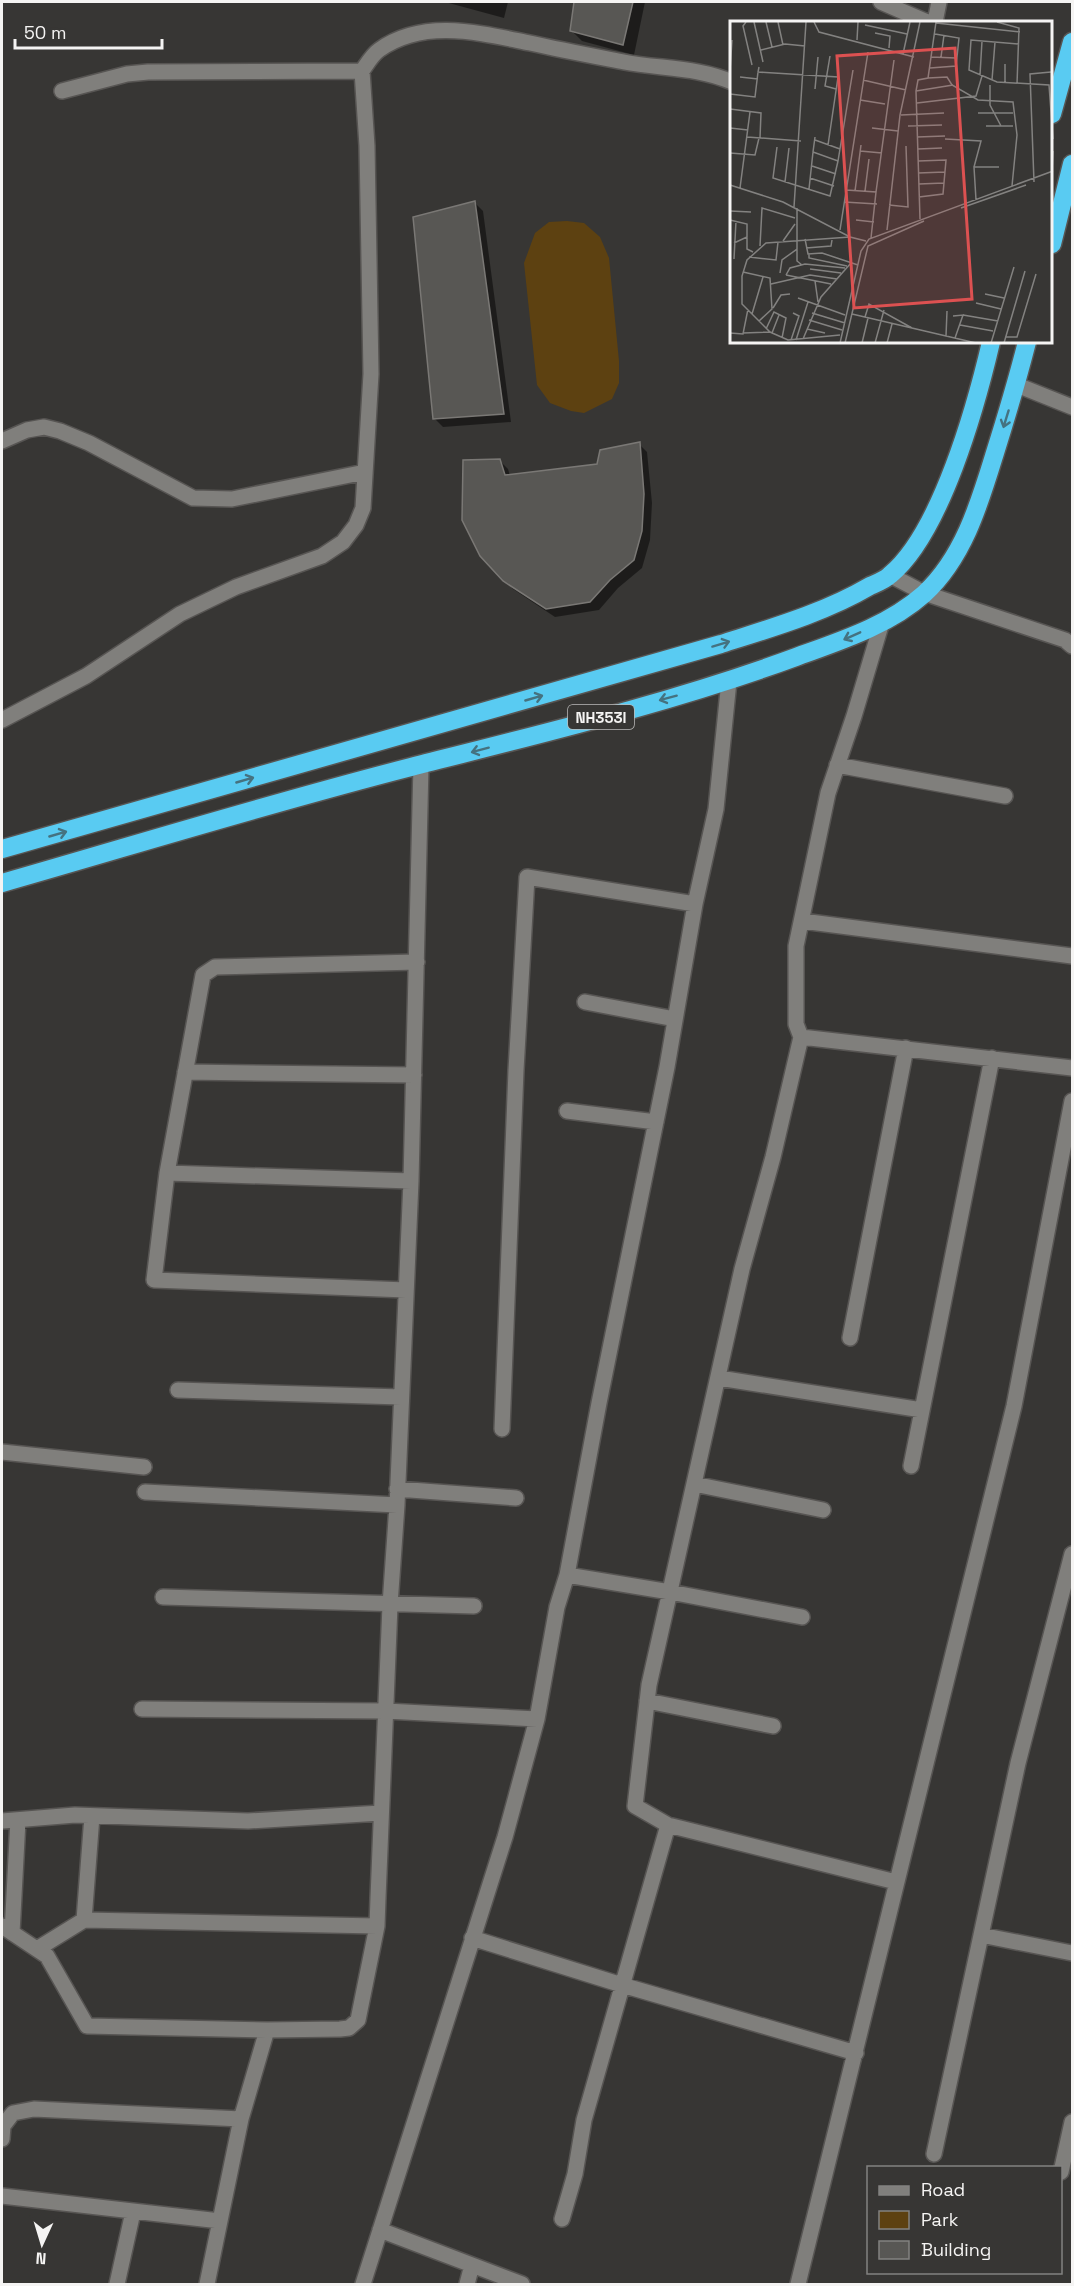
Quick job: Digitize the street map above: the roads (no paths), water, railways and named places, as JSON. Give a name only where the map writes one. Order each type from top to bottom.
[{"type":"highway","points":[[1053,110],[1072,42]]},
{"type":"highway","points":[[1053,240],[1072,164]]},
{"type":"highway","name":"NH353I","points":[[2,849],[721,644],[796,620],[853,596],[890,575],[912,551],[932,519],[962,443],[991,344]]},
{"type":"highway","name":"NH353I","points":[[2,883],[729,681],[847,638],[882,622],[900,612],[924,593],[951,559],[967,533],[977,510],[1017,385],[1027,344]]},
{"type":"street","points":[[881,2],[925,21]]},
{"type":"street","points":[[935,21],[939,2]]},
{"type":"street","points":[[2,720],[86,676],[180,614],[236,587],[322,556],[343,542],[356,525],[363,508],[371,354],[367,146],[362,71],[377,51],[394,41],[416,34],[441,30],[469,31],[627,63],[712,74],[730,81]]},
{"type":"street","points":[[62,92],[127,74],[148,72],[362,71]]},
{"type":"street","points":[[1017,385],[1072,407]]},
{"type":"street","points":[[2,441],[27,430],[44,427],[60,431],[89,443],[193,498],[232,498],[366,472]]},
{"type":"street","points":[[890,575],[924,593],[1070,641]]},
{"type":"street","points":[[882,622],[828,793],[796,946],[796,1024],[801,1037],[742,1269],[670,1592],[647,1701],[635,1806],[668,1825],[896,1882]]},
{"type":"street","points":[[363,2284],[505,1837],[537,1719],[557,1607],[567,1575],[656,1122],[694,904],[716,809],[729,681]]},
{"type":"street","points":[[18,1820],[7,1929],[47,1956],[87,2026],[267,2030],[349,2028],[358,2020],[376,1926],[411,1181],[422,765]]},
{"type":"street","points":[[837,765],[1005,796]]},
{"type":"street","points":[[502,1428],[516,1070],[527,877],[694,904]]},
{"type":"street","points":[[802,921],[1072,957]]},
{"type":"street","points":[[406,1290],[154,1280],[167,1173],[203,975],[215,968],[417,962]]},
{"type":"street","points":[[585,1002],[675,1019]]},
{"type":"street","points":[[801,1037],[1072,1068]]},
{"type":"street","points":[[850,1338],[906,1048]]},
{"type":"street","points":[[911,1466],[992,1058]]},
{"type":"street","points":[[185,1072],[414,1075]]},
{"type":"street","points":[[798,2284],[1014,1406],[1072,1101]]},
{"type":"street","points":[[567,1111],[656,1122]]},
{"type":"street","points":[[167,1173],[411,1181]]},
{"type":"street","points":[[719,1378],[922,1410]]},
{"type":"street","points":[[178,1390],[401,1397]]},
{"type":"street","points":[[2,1452],[144,1467]]},
{"type":"street","points":[[694,1484],[823,1510]]},
{"type":"street","points":[[145,1492],[516,1498]]},
{"type":"street","points":[[934,2154],[1018,1763],[1072,1554]]},
{"type":"street","points":[[567,1575],[802,1617]]},
{"type":"street","points":[[163,1597],[474,1606]]},
{"type":"street","points":[[647,1701],[773,1726]]},
{"type":"street","points":[[142,1709],[386,1711],[537,1719]]},
{"type":"street","points":[[2,1821],[92,1816],[248,1821],[381,1813]]},
{"type":"street","points":[[84,1920],[92,1816]]},
{"type":"street","points":[[562,2219],[575,2174],[584,2120],[668,1825]]},
{"type":"street","points":[[37,1949],[84,1920],[376,1926]]},
{"type":"street","points":[[981,1935],[1072,1953]]},
{"type":"street","points":[[472,1938],[622,1985],[856,2053]]},
{"type":"street","points":[[207,2284],[241,2119],[267,2030]]},
{"type":"street","points":[[2,2139],[3,2126],[13,2113],[34,2109],[241,2119]]},
{"type":"street","points":[[1062,2167],[1072,2122]]},
{"type":"street","points":[[2,2196],[220,2221]]},
{"type":"street","points":[[117,2284],[133,2212]]},
{"type":"street","points":[[380,2230],[522,2284]]},
{"type":"street","points":[[466,2284],[472,2265]]}]
